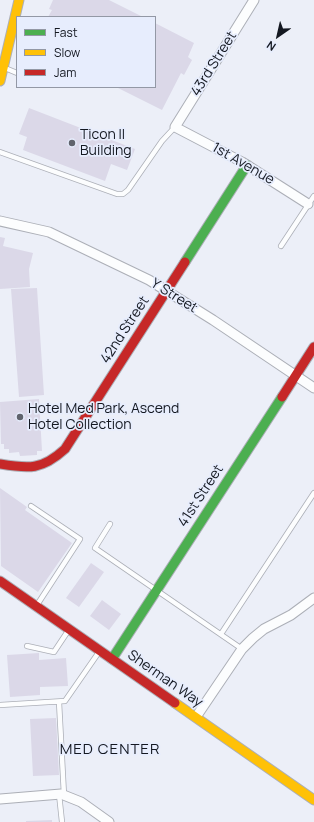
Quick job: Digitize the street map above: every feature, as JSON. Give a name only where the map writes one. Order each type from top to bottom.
[{"type":"street","points":[[0,81],[19,0]]},
{"type":"street","name":"43rd Street","points":[[175,127],[254,0]]},
{"type":"street","name":"1st Avenue","points":[[175,127],[247,165],[308,204]]},
{"type":"street","name":"42nd Street","points":[[0,464],[20,468],[33,468],[45,465],[57,458],[65,449],[247,165]]},
{"type":"street","name":"Y Street","points":[[0,220],[49,232],[167,290],[314,388]]},
{"type":"street","name":"41st Street","points":[[112,659],[314,347]]},
{"type":"street","name":"Sherman Way","points":[[0,581],[314,800]]},
{"type":"street","points":[[196,718],[242,649],[264,629],[292,616],[314,598]]},
{"type":"street","points":[[0,799],[61,794],[81,802],[109,822]]},
{"type":"lane","points":[[3,68],[16,73]]},
{"type":"lane","points":[[0,152],[117,194],[123,194],[128,190],[162,141],[175,127]]},
{"type":"lane","points":[[281,246],[314,196]]},
{"type":"lane","points":[[220,634],[314,493]]},
{"type":"lane","points":[[31,506],[80,539],[36,606]]},
{"type":"lane","points":[[110,524],[95,548],[242,649]]},
{"type":"lane","points":[[27,646],[54,652],[69,629]]},
{"type":"lane","points":[[0,704],[65,701],[100,651]]},
{"type":"lane","points":[[59,702],[62,822]]},
{"type":"building","points":[[53,0],[109,0],[141,16],[49,16],[52,10],[49,9]]},
{"type":"building","points":[[156,24],[194,43],[188,57],[192,60],[184,75],[181,73],[162,110],[118,88],[156,88]]},
{"type":"building","name":"Ticon II Building","points":[[29,108],[135,149],[127,170],[111,164],[105,181],[23,150],[27,137],[19,134]]},
{"type":"building","points":[[0,237],[5,238],[3,246],[33,253],[29,269],[30,287],[0,289]]},
{"type":"building","points":[[37,288],[44,395],[19,397],[11,289]]},
{"type":"building","name":"Hotel Med Park, Ascend Hotel Collection","points":[[39,399],[42,451],[37,451],[37,455],[20,456],[19,452],[9,453],[9,449],[4,449],[4,444],[1,444],[0,402]]},
{"type":"building","points":[[0,488],[27,507],[25,510],[72,543],[38,592],[1,566]]},
{"type":"building","points":[[91,563],[104,572],[79,607],[66,598]]},
{"type":"building","points":[[102,600],[121,614],[109,630],[90,616]]},
{"type":"building","points":[[39,653],[39,660],[66,658],[68,686],[40,687],[40,695],[10,697],[7,655]]},
{"type":"building","points":[[56,718],[59,775],[33,776],[30,719]]},
{"type":"building","points":[[52,820],[52,822],[26,822],[26,821]]},
{"type":"traffic: fast","points":[[185,262],[247,165]]},
{"type":"traffic: fast","points":[[112,659],[282,397]]},
{"type":"traffic: slow","points":[[0,81],[19,0]]},
{"type":"traffic: slow","points":[[175,703],[314,800]]},
{"type":"traffic: jam","points":[[0,464],[19,467],[35,466],[49,461],[65,449],[185,262]]},
{"type":"traffic: jam","points":[[282,397],[314,347]]},
{"type":"traffic: jam","points":[[0,581],[175,703]]},
{"type":"place","name":"Ticon II Building","points":[[72,143]]},
{"type":"place","name":"Hotel Med Park, Ascend Hotel Collection","points":[[20,417]]},
{"type":"district","name":"MED CENTER","points":[[110,750]]}]
